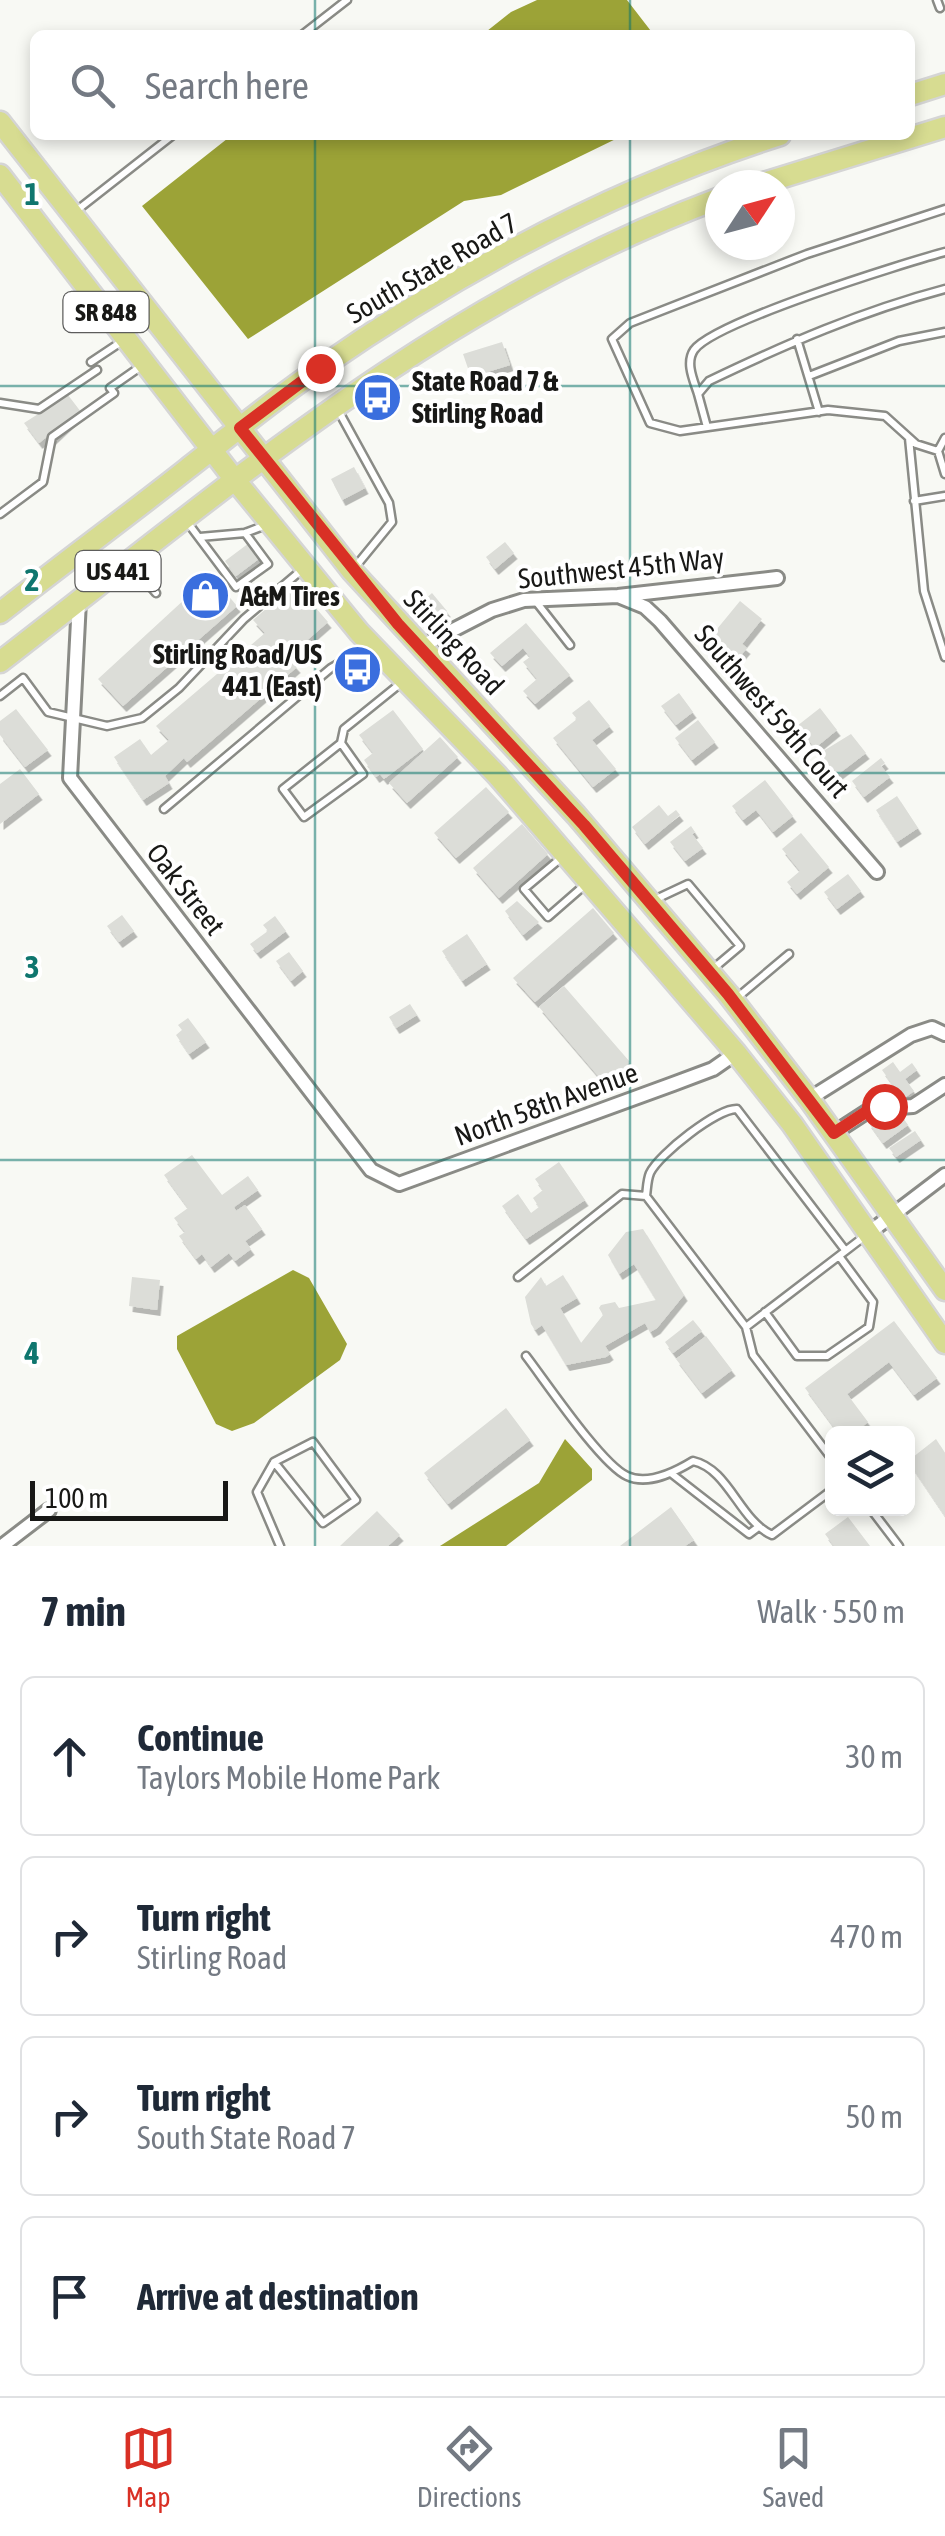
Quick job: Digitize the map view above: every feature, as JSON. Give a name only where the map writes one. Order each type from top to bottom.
[{"type":"main road","points":[[915,93],[945,84]]},
{"type":"main road","name":"Stirling Road","points":[[0,122],[352,570],[533,768],[733,1001],[834,1133],[945,1290]]},
{"type":"main road","points":[[915,136],[945,127]]},
{"type":"main road","name":"South State Road 7","points":[[0,613],[240,428],[374,332],[493,260],[652,184],[767,140]]},
{"type":"main road","points":[[795,173],[903,140]]},
{"type":"main road","name":"SR 848","points":[[0,175],[306,567],[371,644],[483,760],[736,1053],[870,1232],[945,1342]]},
{"type":"main road","name":"US 441","points":[[0,662],[262,458],[436,338],[510,295],[629,236],[705,204]]},
{"type":"main road","points":[[483,760],[501,754],[533,768]]},
{"type":"street","name":"Southwest 45th Way","points":[[420,647],[492,610],[534,599],[618,596],[776,578]]},
{"type":"street","name":"Southwest 59th Court","points":[[618,596],[645,607],[660,620],[877,872]]},
{"type":"street","name":"Oak Street","points":[[79,601],[70,778],[371,1170]]},
{"type":"street","points":[[808,1099],[911,1035],[932,1028],[945,1034]]},
{"type":"street","name":"North 58th Avenue","points":[[371,1170],[399,1184],[679,1082],[736,1053]]},
{"type":"street","points":[[834,1133],[872,1108],[913,1106],[945,1085]]},
{"type":"street","points":[[870,1232],[945,1175]]},
{"type":"street","points":[[2,1546],[50,1510]]},
{"type":"lane","points":[[309,30],[348,0]]},
{"type":"lane","points":[[72,214],[167,140]]},
{"type":"lane","points":[[938,452],[916,444],[885,416],[818,412],[680,431],[650,423],[612,340],[630,322],[807,254],[945,209]]},
{"type":"lane","points":[[707,427],[690,370],[692,353],[702,342],[758,314],[885,268],[945,252]]},
{"type":"lane","points":[[698,394],[709,380],[797,338],[901,300],[945,289]]},
{"type":"lane","points":[[809,376],[899,341],[945,332]]},
{"type":"lane","points":[[797,338],[818,412]]},
{"type":"lane","points":[[92,362],[126,339]]},
{"type":"lane","points":[[0,514],[43,482],[52,438],[145,363]]},
{"type":"lane","points":[[0,403],[39,409],[97,370]]},
{"type":"lane","points":[[334,405],[389,502],[392,522],[352,570]]},
{"type":"lane","points":[[909,438],[924,591],[945,656]]},
{"type":"lane","points":[[945,438],[938,452],[945,474]]},
{"type":"lane","points":[[914,500],[945,496]]},
{"type":"lane","points":[[184,519],[236,587],[268,564],[245,534]]},
{"type":"lane","points":[[199,538],[245,534],[270,523]]},
{"type":"lane","points":[[130,562],[156,593]]},
{"type":"lane","points":[[0,696],[22,678],[48,712],[107,726],[142,718],[179,688],[244,619],[306,567]]},
{"type":"lane","points":[[534,599],[570,646]]},
{"type":"lane","points":[[164,809],[331,668],[371,644]]},
{"type":"lane","points":[[341,743],[363,774],[304,818],[283,789],[341,743],[344,729],[406,680]]},
{"type":"lane","points":[[566,854],[524,890],[548,917],[590,881]]},
{"type":"lane","points":[[650,903],[688,884],[740,946],[709,972]]},
{"type":"lane","points":[[733,1001],[789,954]]},
{"type":"lane","points":[[764,1312],[796,1356],[827,1356],[868,1328],[874,1302],[786,1172],[737,1109],[726,1108],[660,1158],[649,1174],[646,1196],[746,1326],[753,1354],[825,1449]]},
{"type":"lane","points":[[518,1277],[622,1194],[646,1196]]},
{"type":"lane","points":[[746,1326],[870,1232]]},
{"type":"lane","points":[[526,1356],[607,1460],[629,1478],[672,1474],[693,1461],[708,1464],[757,1528],[772,1535],[825,1495]]},
{"type":"lane","points":[[274,1462],[323,1523],[356,1500],[313,1442],[274,1462],[257,1492],[280,1546]]},
{"type":"lane","points":[[672,1474],[750,1534],[757,1528]]},
{"type":"lane","points":[[876,1516],[899,1546]]},
{"type":"shaded area","points":[[537,0],[627,0],[650,30],[488,30],[511,12]]},
{"type":"shaded area","points":[[226,140],[614,140],[501,195],[464,201],[248,339],[142,206]]},
{"type":"shaded area","points":[[293,1270],[309,1278],[347,1344],[340,1360],[254,1423],[232,1431],[216,1424],[177,1349],[177,1336]]},
{"type":"shaded area","points":[[565,1439],[592,1469],[592,1480],[506,1546],[440,1546],[539,1483]]},
{"type":"building","points":[[502,342],[510,365],[471,377],[463,354]]},
{"type":"building","points":[[68,395],[81,412],[52,439],[49,435],[39,443],[24,423]]},
{"type":"building","points":[[354,467],[365,488],[342,500],[331,479]]},
{"type":"building","points":[[505,542],[514,553],[495,569],[486,557]]},
{"type":"building","points":[[249,543],[260,558],[236,576],[225,561]]},
{"type":"building","points":[[211,575],[237,606],[123,706],[98,679]]},
{"type":"building","points":[[295,584],[328,622],[288,657],[297,667],[187,762],[184,758],[165,776],[169,783],[143,800],[114,757],[140,739],[151,755],[169,740],[156,726],[265,633],[253,620]]},
{"type":"building","points":[[432,593],[447,611],[436,621],[421,603]]},
{"type":"building","points":[[740,601],[762,619],[742,644],[747,648],[735,662],[708,640]]},
{"type":"building","points":[[526,623],[570,675],[535,704],[523,691],[537,679],[523,662],[530,657],[523,648],[502,666],[490,653]]},
{"type":"building","points":[[679,693],[693,712],[676,725],[661,706]]},
{"type":"building","points":[[589,700],[610,726],[592,740],[616,769],[593,787],[553,738],[577,719],[572,713]]},
{"type":"building","points":[[820,708],[837,730],[815,748],[797,726]]},
{"type":"building","points":[[16,709],[48,750],[25,767],[0,735],[0,721]]},
{"type":"building","points":[[393,710],[423,749],[384,779],[380,774],[376,777],[364,760],[373,753],[359,735]]},
{"type":"building","points":[[698,720],[715,742],[692,760],[675,738]]},
{"type":"building","points":[[851,734],[866,753],[837,775],[820,753]]},
{"type":"building","points":[[440,737],[458,757],[407,803],[389,783]]},
{"type":"building","points":[[881,758],[885,763],[881,766],[890,777],[864,797],[852,781]]},
{"type":"building","points":[[20,769],[39,794],[0,824],[0,784]]},
{"type":"building","points":[[765,780],[793,816],[773,832],[756,810],[743,820],[732,806]]},
{"type":"building","points":[[486,787],[509,812],[456,858],[434,833]]},
{"type":"building","points":[[897,796],[918,828],[897,842],[876,810]]},
{"type":"building","points":[[659,805],[668,816],[676,810],[680,815],[645,844],[632,827]]},
{"type":"building","points":[[522,824],[548,854],[499,898],[473,868]]},
{"type":"building","points":[[691,826],[703,848],[685,861],[670,842]]},
{"type":"building","points":[[801,833],[829,867],[797,894],[787,882],[800,871],[782,849]]},
{"type":"building","points":[[848,874],[861,891],[837,909],[824,892]]},
{"type":"building","points":[[517,901],[539,922],[523,935],[505,911]]},
{"type":"building","points":[[593,908],[614,933],[535,1002],[513,978]]},
{"type":"building","points":[[122,915],[134,931],[119,942],[107,926]]},
{"type":"building","points":[[275,916],[286,931],[257,953],[250,944],[268,931],[263,925]]},
{"type":"building","points":[[467,934],[487,964],[462,981],[442,951]]},
{"type":"building","points":[[289,952],[303,971],[291,981],[276,961]]},
{"type":"building","points":[[564,986],[630,1062],[605,1084],[539,1007]]},
{"type":"building","points":[[410,1004],[417,1015],[396,1028],[389,1017]]},
{"type":"building","points":[[188,1018],[206,1042],[189,1054],[176,1035],[182,1030],[178,1025]]},
{"type":"building","points":[[893,1062],[900,1072],[912,1063],[917,1070],[905,1079],[914,1091],[903,1099],[882,1070]]},
{"type":"building","points":[[894,1105],[908,1125],[883,1143],[868,1122]]},
{"type":"building","points":[[915,1131],[921,1140],[896,1157],[889,1148]]},
{"type":"building","points":[[192,1155],[222,1195],[248,1176],[258,1190],[234,1207],[236,1211],[245,1205],[262,1229],[245,1241],[251,1249],[235,1261],[229,1253],[211,1267],[202,1254],[196,1259],[179,1236],[185,1232],[174,1218],[188,1208],[164,1175]]},
{"type":"building","points":[[559,1162],[585,1200],[526,1239],[502,1206],[518,1194],[531,1213],[539,1207],[533,1198],[543,1190],[535,1179]]},
{"type":"building","points":[[643,1229],[684,1295],[657,1328],[650,1332],[645,1323],[605,1346],[610,1354],[606,1357],[566,1365],[542,1325],[535,1330],[531,1324],[525,1297],[541,1277],[546,1286],[563,1275],[577,1298],[560,1308],[581,1343],[603,1315],[601,1305],[615,1302],[619,1308],[656,1300],[634,1264],[619,1274],[608,1255],[626,1232]]},
{"type":"building","points":[[132,1277],[160,1280],[157,1310],[129,1306]]},
{"type":"building","points":[[693,1320],[702,1331],[673,1353],[665,1342]]},
{"type":"building","points":[[894,1321],[937,1378],[914,1395],[889,1362],[847,1394],[868,1422],[863,1426],[833,1426],[805,1388]]},
{"type":"building","points":[[706,1336],[732,1370],[702,1393],[676,1359]]},
{"type":"building","points":[[506,1408],[530,1440],[448,1504],[424,1473]]},
{"type":"building","points":[[936,1439],[945,1453],[945,1516],[915,1471],[915,1456]]},
{"type":"building","points":[[671,1507],[694,1540],[685,1546],[620,1546]]},
{"type":"building","points":[[377,1511],[400,1535],[388,1546],[340,1546]]},
{"type":"building","points":[[848,1517],[870,1546],[834,1546],[825,1534]]},
{"type":"place","name":"State Road 7 & Stirling Road","points":[[377,397]]},
{"type":"place","name":"A&M Tires","points":[[205,596]]},
{"type":"place","name":"Stirling Road/US 441 (East)","points":[[357,670]]},
{"type":"route","points":[[320,368],[240,428],[262,458],[398,624],[584,825],[728,994],[834,1133],[872,1108],[884,1106]]}]
